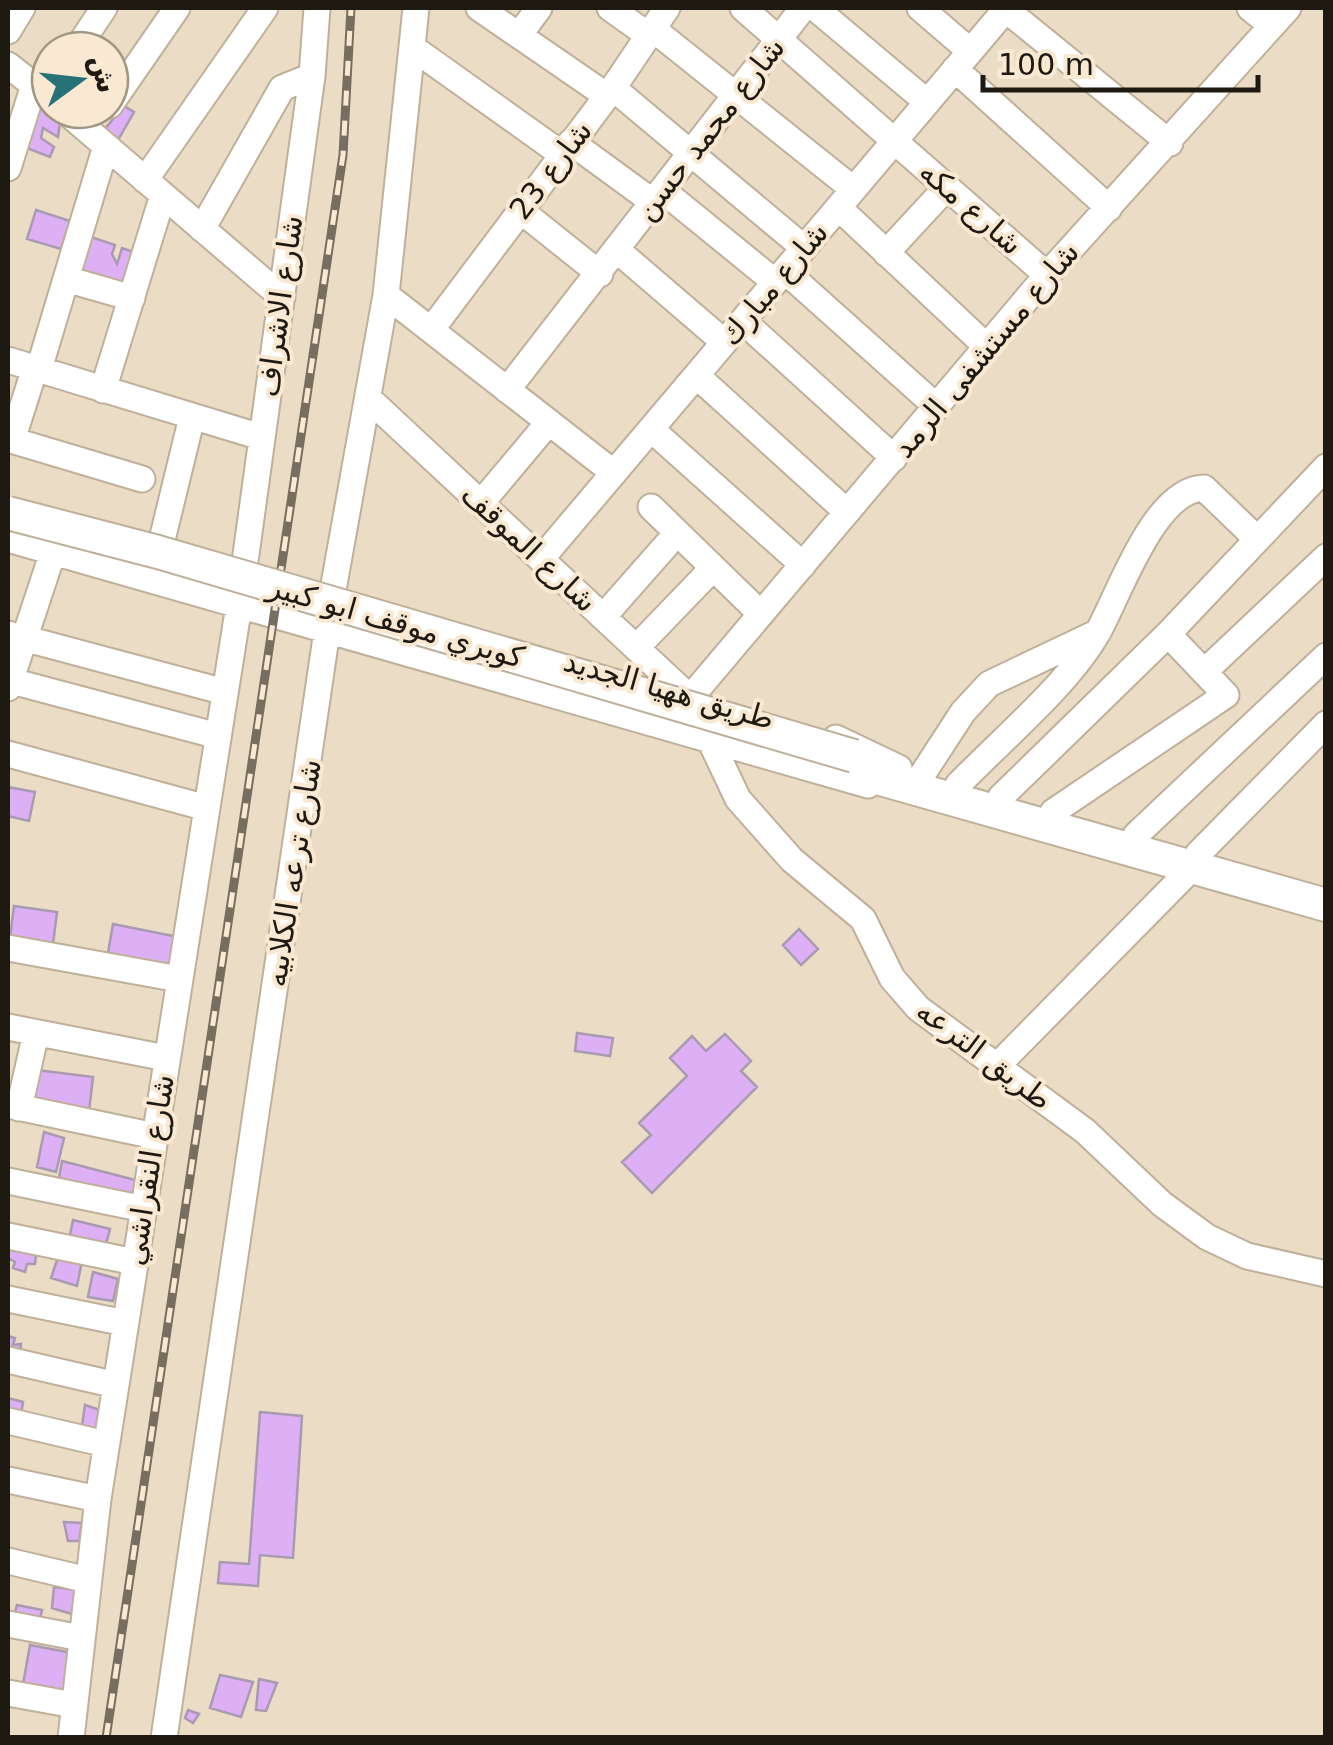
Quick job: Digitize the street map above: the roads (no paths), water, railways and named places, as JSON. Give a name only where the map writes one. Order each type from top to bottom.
[{"type":"main road","name":"كوبري موقف ابو كبير","points":[[8,513],[158,552],[851,763]]},
{"type":"main road","name":"كوبري موقف ابو كبير","points":[[8,528],[905,776]]},
{"type":"main road","name":"طريق ههيا الجديد","points":[[905,776],[958,785],[1136,835],[1195,860],[1326,890]]},
{"type":"main road","name":"طريق ههيا الجديد","points":[[905,776],[1195,860],[1326,905]]},
{"type":"street","points":[[8,31],[22,8]]},
{"type":"street","points":[[89,30],[104,8]]},
{"type":"street","points":[[130,75],[177,8]]},
{"type":"street","points":[[103,390],[132,298],[154,187],[265,8]]},
{"type":"street","name":"شارع الاشراف","points":[[239,604],[318,8]]},
{"type":"street","name":"شارع ترعه الكلابيه","points":[[164,1738],[330,630],[332,590],[386,295],[416,8]]},
{"type":"street","points":[[479,8],[610,92],[691,153],[804,248]]},
{"type":"street","points":[[519,36],[539,8]]},
{"type":"street","points":[[610,8],[656,24],[846,198],[886,252],[987,347]]},
{"type":"street","name":"شارع مكه","points":[[743,8],[1047,275]]},
{"type":"street","name":"شارع محمد حسن","points":[[507,390],[803,8]]},
{"type":"street","points":[[815,8],[927,102]]},
{"type":"street","points":[[920,8],[963,60],[1109,208]]},
{"type":"street","points":[[1006,8],[1170,143]]},
{"type":"street","name":"شارع مبارك","points":[[541,559],[1006,8]]},
{"type":"street","points":[[1250,8],[1280,17]]},
{"type":"street","name":"شارع مستشفى الرمد","points":[[690,698],[1047,275],[1280,17]]},
{"type":"street","name":"شارع 23","points":[[431,330],[610,92],[656,24]]},
{"type":"street","points":[[412,48],[567,148],[658,196],[780,276],[937,407]]},
{"type":"street","points":[[8,65],[30,82]]},
{"type":"street","points":[[202,229],[282,88],[312,76]]},
{"type":"street","points":[[8,168],[30,129]]},
{"type":"street","points":[[88,130],[282,297]]},
{"type":"street","points":[[101,130],[75,204],[66,279],[10,439],[142,479]]},
{"type":"street","points":[[886,252],[947,187]]},
{"type":"street","points":[[520,210],[600,274]]},
{"type":"street","name":"شارع محمد حسن","points":[[616,250],[724,342]]},
{"type":"street","points":[[66,279],[132,298]]},
{"type":"street","points":[[386,295],[614,473]]},
{"type":"street","points":[[743,321],[894,458]]},
{"type":"street","points":[[8,360],[261,438]]},
{"type":"street","points":[[697,376],[847,512]]},
{"type":"street","name":"شارع الموقف","points":[[368,398],[690,698]]},
{"type":"street","points":[[161,544],[192,416]]},
{"type":"street","points":[[481,503],[549,422]]},
{"type":"street","points":[[652,429],[803,564]]},
{"type":"street","points":[[1000,797],[1168,634],[1326,466]]},
{"type":"street","points":[[958,785],[1076,662],[1099,632],[1147,537],[1188,490],[1204,488],[1216,496],[1257,539]]},
{"type":"street","name":"طريق ههيا الجديد","points":[[8,502],[332,590],[690,698],[841,739],[905,776]]},
{"type":"street","points":[[651,508],[760,613]]},
{"type":"street","points":[[604,617],[677,533]]},
{"type":"street","name":"طريق ههيا الجديد","points":[[8,539],[848,782],[905,776]]},
{"type":"street","points":[[52,552],[16,636],[8,683],[218,736]]},
{"type":"street","points":[[1204,672],[1326,557]]},
{"type":"street","points":[[636,648],[713,568]]},
{"type":"street","name":"شارع النقراشي","points":[[71,1738],[106,1444],[239,604]]},
{"type":"street","points":[[905,776],[989,684],[1099,632]]},
{"type":"street","points":[[1054,812],[1226,694],[1168,634]]},
{"type":"street","points":[[16,636],[225,692]]},
{"type":"street","points":[[1136,835],[1326,656]]},
{"type":"street","name":"طريق الترعه","points":[[690,698],[738,799],[792,860],[863,920],[903,994],[1085,1131],[1162,1204],[1207,1237],[1247,1256],[1326,1274]]},
{"type":"street","points":[[997,1066],[1326,724]]},
{"type":"street","points":[[8,754],[206,808]]},
{"type":"street","points":[[8,948],[178,979]]},
{"type":"street","points":[[8,1027],[166,1058]]},
{"type":"street","points":[[36,1033],[14,1107],[155,1136]]},
{"type":"street","points":[[8,1181],[144,1210]]},
{"type":"street","points":[[8,1236],[135,1262]]},
{"type":"street","points":[[8,1299],[126,1324]]},
{"type":"street","points":[[8,1360],[116,1385]]},
{"type":"street","points":[[8,1420],[106,1444]]},
{"type":"street","points":[[8,1480],[98,1499]]},
{"type":"street","points":[[8,1561],[88,1580]]},
{"type":"street","points":[[8,1624],[82,1638]]},
{"type":"street","points":[[8,1693],[74,1705]]},
{"type":"railway","points":[[106,1738],[343,155],[351,8]]}]
